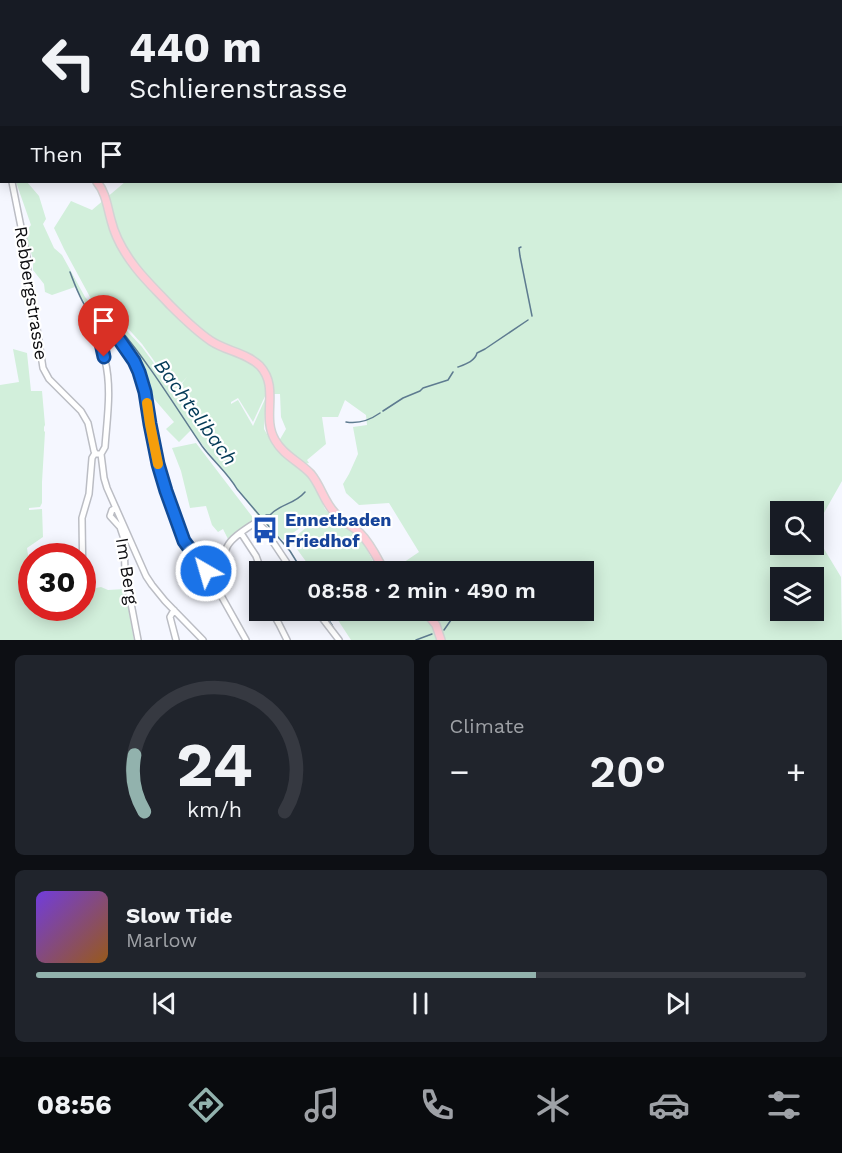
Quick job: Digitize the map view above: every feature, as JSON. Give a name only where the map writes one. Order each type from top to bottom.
[{"type":"main road","points":[[98,183],[103,190],[111,221],[121,245],[151,286],[203,336],[221,347],[250,359],[265,373],[270,389],[269,423],[275,441],[285,453],[310,474],[319,485],[331,508],[365,539],[379,561]]},
{"type":"main road","points":[[433,621],[441,640]]},
{"type":"street","name":"Rebbergstrasse","points":[[12,183],[27,257],[29,297],[36,322],[43,368],[49,379],[81,411],[88,423],[92,445],[98,453],[104,478],[146,576],[158,594],[203,640]]},
{"type":"street","points":[[82,543],[82,518],[91,483],[92,458],[105,447],[109,394],[106,365],[99,334],[101,327],[104,326],[109,327],[116,335],[139,372],[159,468],[186,545],[218,590],[246,640]]},
{"type":"street","name":"Im Berg","points":[[116,508],[112,510],[110,516],[120,527],[124,539],[125,572],[138,640]]},
{"type":"street","points":[[218,590],[223,585],[226,548],[232,540],[252,525],[259,525],[286,561]]},
{"type":"street","points":[[241,533],[259,561]]},
{"type":"street","points":[[174,610],[170,617],[176,640]]},
{"type":"street","points":[[277,621],[287,640]]},
{"type":"street","points":[[324,621],[339,640]]},
{"type":"green space","points":[[16,183],[28,183],[39,196],[46,219],[43,224],[54,248],[62,255],[85,297],[96,309],[114,317],[142,347],[175,392],[187,377],[175,390],[142,344],[114,313],[96,308],[54,228],[71,201],[92,210],[124,183],[842,183],[842,481],[824,513],[824,501],[770,501],[770,555],[824,555],[824,549],[841,577],[842,640],[351,640],[339,621],[594,621],[594,561],[406,561],[419,552],[389,503],[359,505],[346,493],[343,484],[358,454],[353,427],[367,425],[366,415],[345,400],[338,417],[322,417],[326,444],[307,460],[309,463],[305,464],[279,441],[286,429],[281,417],[280,394],[266,394],[253,422],[238,398],[231,404],[238,400],[253,426],[266,397],[264,429],[272,443],[314,483],[325,509],[340,524],[311,520],[283,540],[262,521],[191,430],[179,442],[166,429],[174,422],[155,400],[136,361],[111,320],[89,309],[75,287],[52,295],[45,292],[44,284],[33,270],[33,259],[25,233],[31,225]]},
{"type":"green space","points":[[13,349],[27,353],[31,391],[42,391],[45,425],[42,503],[40,507],[29,508],[29,510],[42,509],[43,537],[34,543],[18,543],[18,621],[96,621],[96,588],[125,589],[134,640],[0,640],[0,385],[19,382]]},
{"type":"green space","points":[[196,443],[254,519],[228,539],[223,529],[218,532],[212,525],[206,506],[190,508],[181,471],[172,448]]},
{"type":"green space","points":[[312,522],[344,526],[362,540],[373,561],[306,561],[291,541]]},
{"type":"waterway","points":[[521,247],[519,248],[520,256],[532,316]]},
{"type":"waterway","name":"Bachtelibach","points":[[70,272],[84,305],[91,313],[112,322],[119,328],[152,371],[202,446],[296,561]]},
{"type":"waterway","points":[[458,367],[470,362],[477,353],[528,320]]},
{"type":"waterway","points":[[383,411],[423,388],[448,380],[453,372]]},
{"type":"waterway","points":[[346,422],[364,421],[380,413]]},
{"type":"waterway","points":[[266,515],[270,515],[305,492]]},
{"type":"waterway","name":"Bachtelibach","points":[[329,621],[334,630]]},
{"type":"waterway","points":[[444,630],[450,621]]},
{"type":"waterway","points":[[416,640],[432,634]]},
{"type":"slow traffic","points":[[147,403],[158,464]]},
{"type":"place","name":"Ennetbaden Friedhof","points":[[265,530]]},
{"type":"route","points":[[104,357],[99,334],[101,327],[104,326],[109,327],[116,335],[139,372],[145,392],[158,464],[166,491],[186,545],[206,571]]}]
